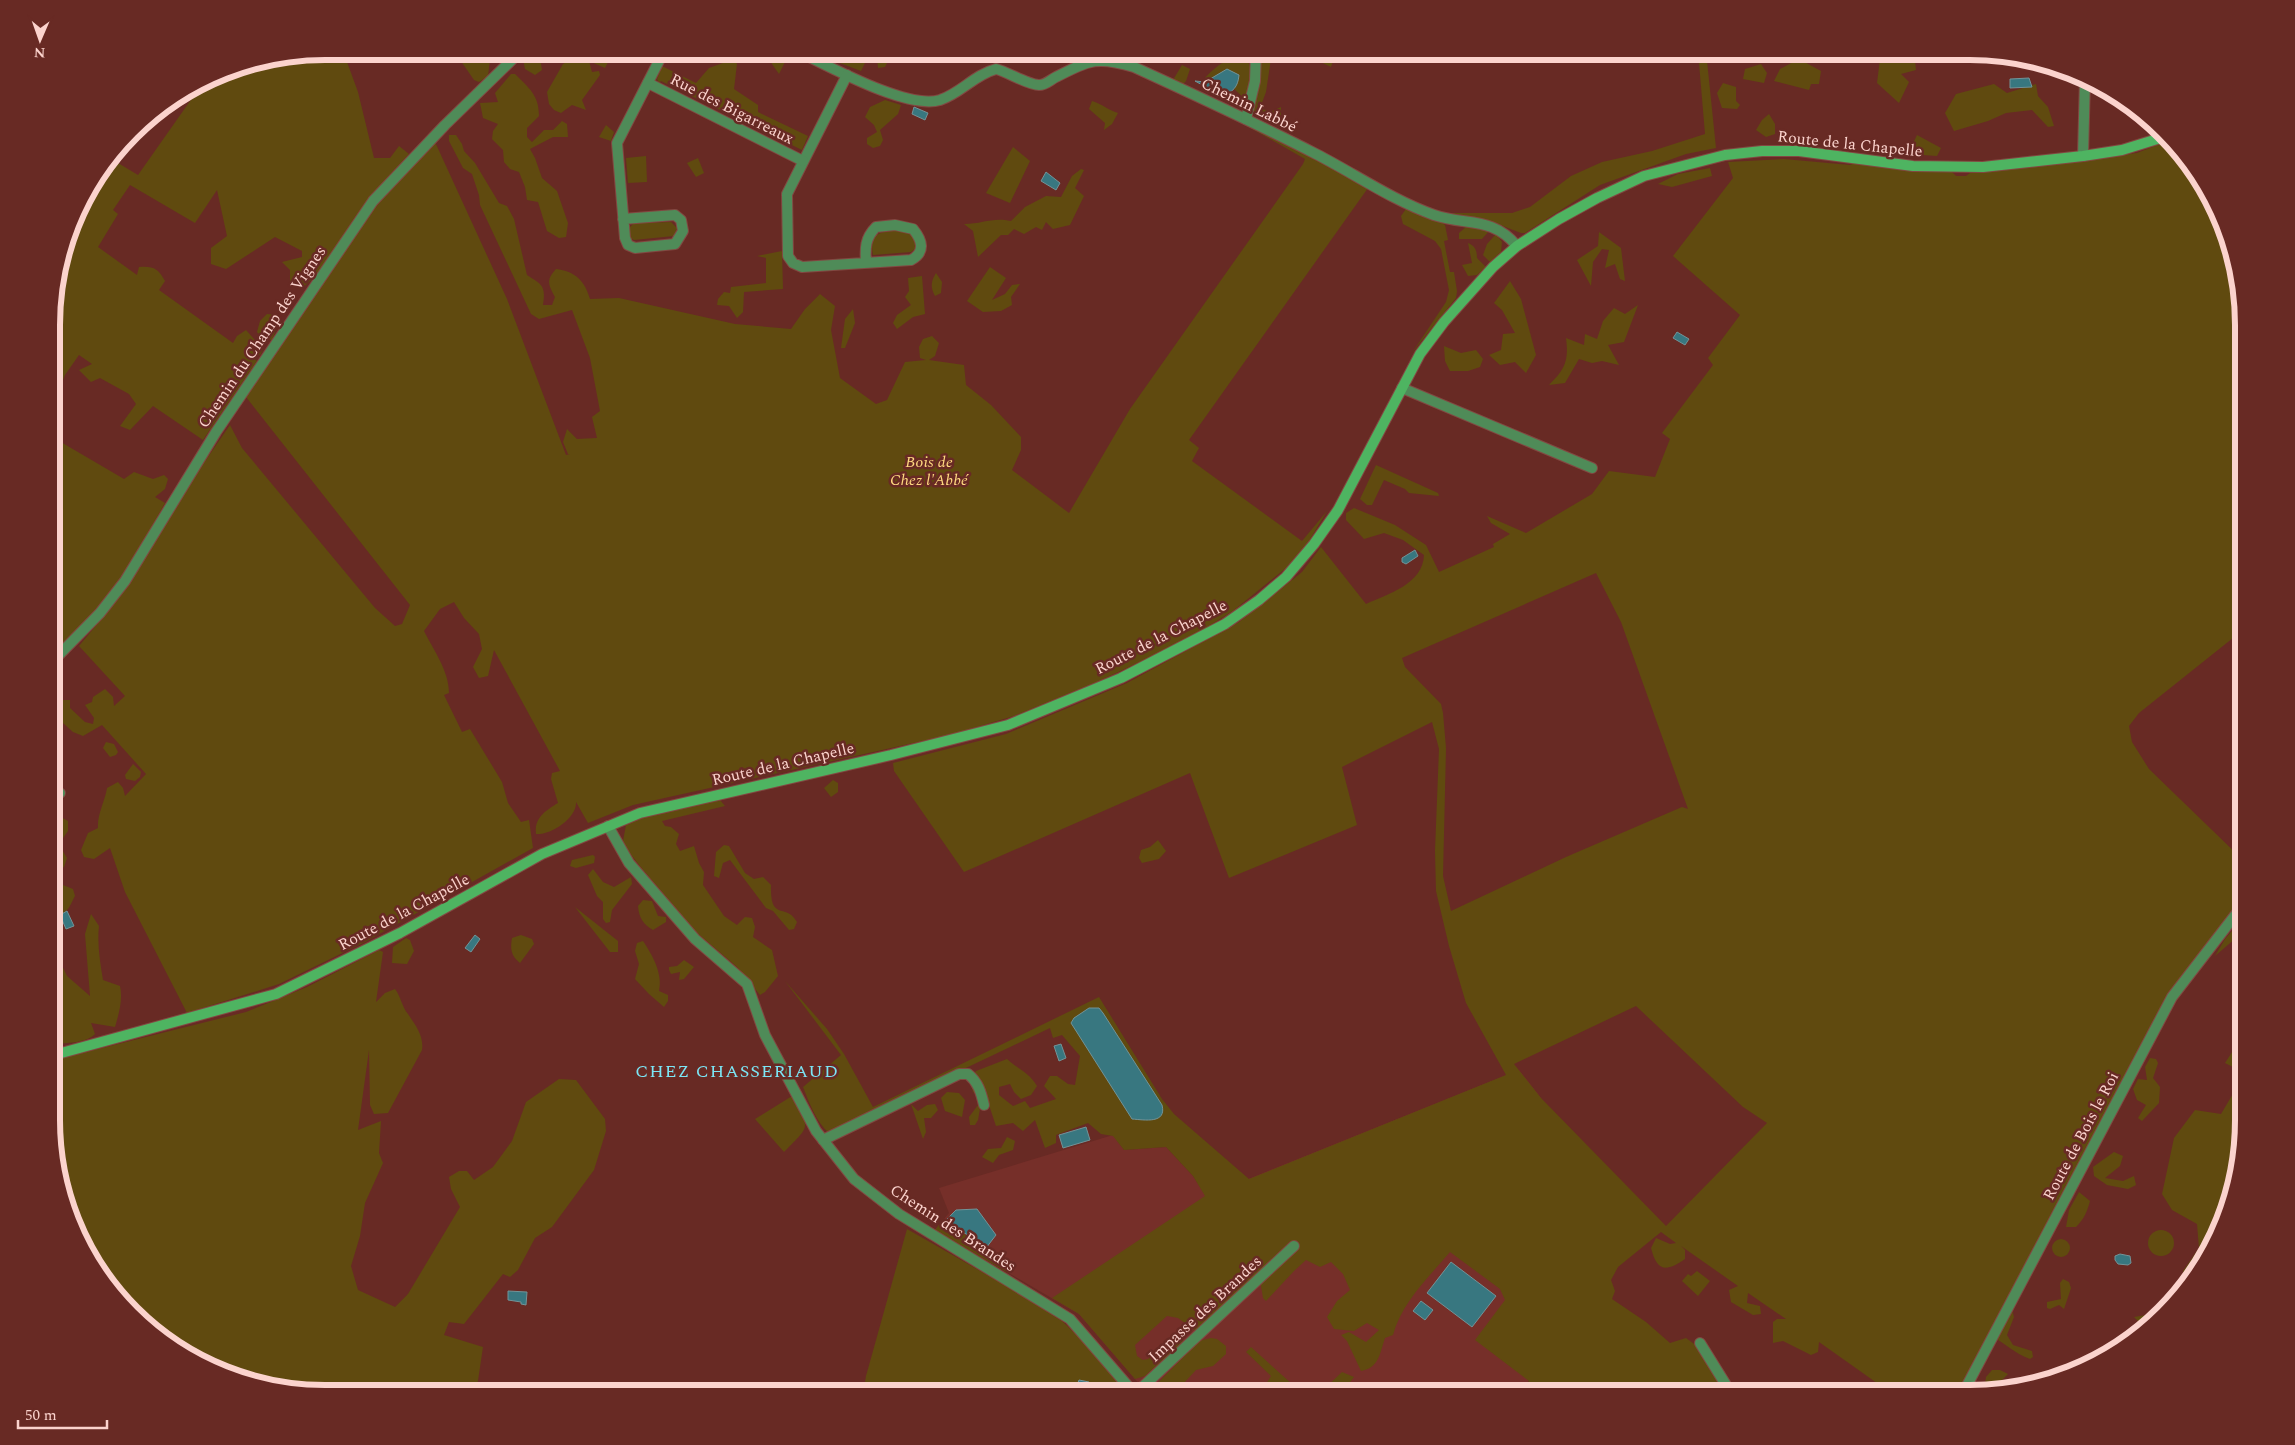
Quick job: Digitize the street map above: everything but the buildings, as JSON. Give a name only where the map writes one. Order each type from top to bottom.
[{"type":"main road","name":"Route de la Chapelle","points":[[60,1054],[276,994],[400,933],[542,854],[640,813],[890,755],[1008,724],[1121,678],[1225,624],[1259,600],[1286,577],[1314,544],[1338,510],[1420,354],[1444,322],[1492,267],[1517,246],[1590,202],[1644,176],[1725,155],[1762,151],[1799,150],[1913,166],[1947,168],[1983,167],[2122,150],[2158,139]]},
{"type":"street","name":"Chemin du Champ des Vignes","points":[[60,654],[100,613],[124,581],[219,427],[373,201],[445,124],[512,60]]},
{"type":"street","points":[[623,219],[675,214],[681,220],[683,231],[675,244],[635,248],[628,245],[625,238],[623,219],[617,143],[660,60]]},
{"type":"street","name":"Chemin Labbé","points":[[816,60],[901,98],[920,101],[937,101],[951,96],[963,90],[982,73],[996,68],[1036,85],[1044,85],[1077,66],[1098,60]]},
{"type":"street","name":"Chemin Labbé","points":[[1117,60],[1246,119],[1316,154],[1402,202],[1436,215],[1496,227],[1517,246]]},
{"type":"street","points":[[1246,119],[1255,81],[1256,60]]},
{"type":"street","points":[[847,75],[787,194],[788,256],[793,264],[802,266],[866,263],[911,260],[918,256],[922,250],[918,234],[913,228],[904,226],[876,228],[867,239],[865,247],[866,263]]},
{"type":"street","name":"Rue des Bigarreaux","points":[[648,83],[802,161]]},
{"type":"street","points":[[2084,156],[2085,86]]},
{"type":"street","points":[[1402,388],[1592,468]]},
{"type":"street","name":"Chemin des Brandes","points":[[608,826],[629,863],[696,940],[747,984],[765,1035],[816,1131],[854,1179],[899,1214],[1070,1319],[1127,1385]]},
{"type":"street","name":"Route de Bois le Roi","points":[[1967,1385],[2172,996],[2235,915]]},
{"type":"street","points":[[823,1140],[959,1074],[968,1074],[975,1080],[981,1092],[984,1105]]},
{"type":"street","name":"Impasse des Brandes","points":[[1145,1385],[1294,1246]]},
{"type":"street","points":[[1700,1343],[1726,1385]]},
{"type":"shaded area","points":[[1519,1070],[1541,1098],[1618,1267],[1525,1385],[1140,1385],[1079,1314],[935,1230],[949,1213],[939,1188],[1113,1135],[1124,1150],[1166,1147],[1193,1176],[1206,1196]]},
{"type":"green space","points":[[346,60],[358,92],[374,158],[390,158],[399,146],[409,154],[365,204],[317,274],[301,289],[290,285],[290,270],[282,262],[302,257],[302,251],[275,237],[226,269],[211,264],[211,248],[227,236],[217,190],[195,223],[130,185],[113,210],[118,214],[98,247],[137,275],[139,267],[155,269],[165,281],[159,290],[233,343],[237,336],[246,330],[263,349],[260,355],[252,357],[257,361],[203,440],[153,406],[130,430],[120,426],[136,404],[129,394],[100,378],[91,382],[79,370],[92,364],[79,355],[65,375],[60,387],[62,290],[74,240],[87,208],[116,162],[138,175],[195,95],[240,74],[290,62]]},
{"type":"green space","points":[[460,60],[490,60],[488,76],[479,82],[474,80]]},
{"type":"green space","points":[[523,60],[540,60],[542,70],[535,75],[525,69]]},
{"type":"green space","points":[[569,60],[609,60],[605,68],[589,61],[592,72],[599,71],[600,75],[582,100],[586,110],[572,105],[561,113],[554,110],[549,104],[547,92],[563,64]]},
{"type":"green space","points":[[735,60],[737,64],[734,89],[758,105],[758,112],[808,136],[802,150],[661,81],[659,83],[657,79],[662,66],[696,83],[709,68]]},
{"type":"green space","points":[[771,60],[786,60],[779,74]]},
{"type":"green space","points":[[839,60],[866,60],[861,71],[840,63]]},
{"type":"green space","points":[[877,60],[888,60],[885,67],[878,68]]},
{"type":"green space","points":[[1228,60],[1248,60],[1251,69],[1254,60],[1271,60],[1266,92],[1260,108],[1270,112],[1281,107],[1281,125],[1253,112],[1257,89],[1245,99],[1233,88],[1217,95],[1204,90],[1204,79],[1218,66]]},
{"type":"green space","points":[[1316,60],[1333,60],[1331,67]]},
{"type":"green space","points":[[1699,60],[1707,60],[1716,148],[1686,154],[1600,185],[1525,233],[1487,220],[1450,213],[1512,213],[1530,207],[1571,176],[1602,162],[1652,151],[1705,134]]},
{"type":"green space","points":[[1801,60],[1821,71],[1819,84],[1811,84],[1809,90],[1774,81],[1780,69]]},
{"type":"green space","points":[[1880,60],[1915,61],[1916,70],[1901,74],[1909,82],[1899,103],[1877,83]]},
{"type":"green space","points":[[1761,64],[1767,73],[1764,83],[1743,79],[1745,69]]},
{"type":"green space","points":[[1182,65],[1190,69],[1186,81],[1182,85],[1173,80]]},
{"type":"green space","points":[[511,74],[515,74],[529,88],[535,97],[539,109],[539,116],[527,128],[527,137],[532,142],[544,130],[553,130],[562,121],[567,124],[568,137],[553,137],[530,149],[542,178],[557,191],[568,223],[566,237],[559,238],[547,231],[538,202],[527,200],[525,187],[519,172],[510,169],[504,162],[503,150],[492,139],[493,131],[498,124],[483,118],[480,103],[498,102],[495,93]]},
{"type":"green space","points":[[1723,83],[1736,87],[1736,101],[1740,105],[1737,109],[1722,108],[1717,93]]},
{"type":"green space","points":[[1994,84],[2007,93],[2036,84],[2038,96],[2048,107],[2054,126],[2048,127],[2032,110],[2006,113],[1988,121],[1954,131],[1945,113],[1956,94]]},
{"type":"green space","points":[[885,100],[901,105],[898,114],[880,130],[883,140],[880,146],[873,148],[867,144],[867,138],[877,132],[874,125],[865,117],[870,107]]},
{"type":"green space","points":[[1092,101],[1118,113],[1112,124],[1104,130],[1105,123],[1089,109]]},
{"type":"green space","name":"Bois de Chez l'Abbé","points":[[1226,114],[1290,145],[1368,188],[1189,440],[1199,448],[1192,461],[1302,541],[1327,511],[1309,541],[1286,568],[1233,611],[1185,641],[1097,682],[1014,716],[950,735],[633,805],[588,823],[576,802],[572,814],[556,829],[536,834],[537,824],[541,815],[558,803],[551,779],[552,773],[560,771],[494,650],[488,676],[479,678],[473,667],[482,649],[479,634],[464,618],[454,602],[440,609],[424,631],[446,677],[449,693],[444,695],[462,732],[470,729],[502,782],[508,803],[521,822],[529,820],[533,848],[365,942],[279,984],[187,1013],[125,892],[110,848],[94,859],[84,857],[81,850],[88,833],[98,828],[107,788],[118,782],[123,788],[125,796],[146,774],[102,725],[83,736],[73,732],[60,720],[60,700],[70,700],[70,708],[85,722],[93,724],[94,718],[85,705],[92,702],[93,697],[105,689],[113,697],[114,706],[125,696],[79,646],[122,594],[101,606],[60,646],[60,442],[124,479],[134,472],[153,479],[164,475],[168,479],[165,489],[155,497],[165,503],[130,566],[127,587],[194,477],[230,425],[242,448],[375,608],[395,626],[402,624],[410,605],[246,397],[368,215],[435,142],[507,299],[566,455],[570,454],[568,454],[563,442],[567,429],[577,439],[597,438],[592,417],[600,411],[590,358],[572,310],[539,319],[531,314],[480,205],[479,195],[472,174],[463,168],[449,141],[449,135],[456,135],[464,151],[475,163],[499,203],[507,206],[514,219],[527,275],[542,286],[544,293],[543,305],[552,305],[555,297],[549,279],[556,269],[569,272],[578,278],[585,287],[590,299],[619,298],[735,324],[791,329],[805,309],[820,294],[835,306],[831,330],[840,378],[876,404],[887,400],[905,362],[926,360],[920,358],[919,347],[923,339],[932,336],[939,343],[935,356],[929,360],[964,365],[966,385],[991,405],[1021,437],[1021,450],[1012,470],[1069,513],[1130,409],[1305,159]]},
{"type":"green space","points":[[1769,114],[1775,124],[1775,134],[1766,137],[1756,130],[1762,120]]},
{"type":"green space","points":[[606,125],[614,132],[611,141],[599,137]]},
{"type":"green space","points":[[1917,135],[1941,148],[1937,156],[1908,154]]},
{"type":"green space","points":[[2162,143],[2190,178],[2215,224],[2230,273],[2235,325],[2235,636],[2139,713],[2129,726],[2132,742],[2149,769],[2235,852],[2235,909],[2212,938],[2159,1015],[2011,1306],[2014,1317],[2007,1335],[2013,1345],[2032,1351],[2033,1357],[2030,1359],[2025,1357],[1991,1336],[1963,1385],[1880,1385],[1819,1342],[1818,1352],[1811,1355],[1783,1341],[1773,1343],[1773,1322],[1777,1319],[1786,1319],[1748,1293],[1747,1303],[1760,1306],[1761,1314],[1753,1315],[1731,1302],[1729,1290],[1738,1286],[1681,1246],[1685,1250],[1685,1259],[1667,1268],[1659,1265],[1653,1256],[1651,1248],[1656,1238],[1670,1244],[1676,1243],[1661,1232],[1618,1267],[1611,1280],[1615,1291],[1612,1299],[1646,1322],[1670,1343],[1686,1338],[1701,1349],[1723,1385],[1526,1385],[1529,1381],[1475,1340],[1505,1300],[1500,1289],[1450,1252],[1409,1301],[1393,1335],[1385,1338],[1378,1359],[1372,1367],[1361,1371],[1347,1341],[1341,1335],[1349,1332],[1366,1342],[1379,1330],[1367,1323],[1354,1331],[1334,1329],[1327,1317],[1337,1301],[1350,1290],[1343,1274],[1331,1262],[1320,1267],[1306,1260],[1266,1301],[1263,1298],[1257,1276],[1196,1331],[1178,1318],[1167,1316],[1135,1345],[1137,1356],[1143,1360],[1148,1359],[1177,1333],[1183,1337],[1183,1341],[1145,1376],[1135,1379],[1079,1314],[1052,1298],[1205,1196],[1193,1176],[1166,1147],[1124,1150],[1113,1136],[1101,1134],[1088,1123],[1056,1135],[1056,1143],[1045,1148],[1035,1120],[1023,1131],[1013,1123],[996,1126],[989,1105],[973,1092],[970,1081],[976,1071],[1007,1059],[1027,1074],[1037,1086],[1031,1095],[1021,1099],[1014,1092],[1010,1084],[999,1087],[999,1095],[1013,1106],[1025,1101],[1030,1108],[1056,1099],[1044,1086],[1050,1076],[1057,1076],[1068,1084],[1075,1085],[1080,1056],[1062,1035],[1053,1038],[1050,1028],[829,1133],[824,1128],[813,1112],[803,1087],[841,1055],[785,981],[827,1029],[844,1054],[873,1107],[1099,997],[1162,1099],[1174,1114],[1249,1179],[1506,1075],[1466,1003],[1449,946],[1436,891],[1435,851],[1439,749],[1432,722],[1342,767],[1357,825],[1229,878],[1190,773],[964,872],[894,771],[893,763],[1006,734],[1127,683],[1239,622],[1302,572],[1321,547],[1366,604],[1403,587],[1418,573],[1424,555],[1403,540],[1384,533],[1364,539],[1346,520],[1346,513],[1354,508],[1395,525],[1426,545],[1439,572],[1494,547],[1493,544],[1510,534],[1491,523],[1487,516],[1526,533],[1592,494],[1609,471],[1655,477],[1670,439],[1662,433],[1713,365],[1708,358],[1740,315],[1673,256],[1733,178],[1728,162],[1784,159],[1850,165],[1856,162],[1952,172],[1956,176],[1966,176],[1970,173],[2137,153]],"holes":[[[1596,573],[1621,622],[1688,809],[1682,807],[1566,857],[1451,911],[1443,876],[1446,748],[1443,713],[1441,704],[1405,667],[1402,658]],[[1636,1006],[1743,1107],[1767,1123],[1666,1226],[1541,1098],[1514,1064]]]},
{"type":"green space","points":[[1013,147],[1030,161],[1010,203],[986,193]]},
{"type":"green space","points":[[646,156],[647,182],[628,183],[626,158]]},
{"type":"green space","points":[[698,158],[704,173],[696,177],[687,163]]},
{"type":"green space","points":[[1710,168],[1712,176],[1672,187],[1658,184],[1678,174]]},
{"type":"green space","points":[[1081,169],[1084,170],[1075,188],[1084,196],[1070,225],[1053,229],[1046,222],[1042,230],[1036,227],[1024,234],[1014,229],[1008,235],[1001,235],[978,257],[973,231],[964,224],[998,220],[1011,221],[1025,207],[1046,196],[1061,197],[1072,176]]},
{"type":"green space","points":[[1406,209],[1437,219],[1445,225],[1448,240],[1444,241],[1450,272],[1454,272],[1457,291],[1456,298],[1412,353],[1446,302],[1449,290],[1441,249],[1435,241],[1403,224],[1401,216]]},
{"type":"green space","points":[[635,222],[671,222],[677,228],[674,236],[634,240],[630,238],[629,228]]},
{"type":"green space","points":[[1467,226],[1490,230],[1482,239],[1459,239],[1459,233]]},
{"type":"green space","points":[[902,230],[913,237],[915,249],[911,252],[873,255],[873,241],[878,234]]},
{"type":"green space","points":[[1599,232],[1621,248],[1625,281],[1620,279],[1615,264],[1605,268],[1609,250],[1602,249],[1593,262],[1591,286],[1577,260],[1598,246]]},
{"type":"green space","points":[[1496,234],[1502,242],[1501,252],[1490,262],[1483,255],[1487,244]]},
{"type":"green space","points":[[1468,243],[1474,247],[1477,258],[1486,267],[1477,275],[1468,276],[1462,265],[1472,263]]},
{"type":"green space","points":[[782,251],[783,289],[744,292],[743,312],[737,318],[729,306],[717,305],[718,299],[724,292],[730,293],[731,287],[766,283],[766,258],[757,256]]},
{"type":"green space","points":[[990,267],[1006,278],[992,300],[1005,294],[1012,285],[1020,284],[1011,297],[1012,305],[1001,311],[983,312],[967,301]]},
{"type":"green space","points":[[936,273],[942,282],[941,293],[935,296],[932,284]]},
{"type":"green space","points":[[922,276],[925,314],[913,317],[897,329],[893,323],[897,315],[911,305],[905,297],[909,291],[908,278]]},
{"type":"green space","points":[[1510,281],[1521,299],[1536,355],[1526,373],[1515,362],[1500,365],[1489,355],[1501,350],[1503,334],[1515,333],[1502,310],[1494,303]]},
{"type":"green space","points":[[1638,305],[1624,342],[1608,345],[1619,365],[1602,361],[1592,363],[1579,359],[1565,383],[1549,385],[1565,364],[1567,353],[1566,338],[1584,345],[1585,334],[1597,339],[1603,321],[1614,308],[1625,314]]},
{"type":"green space","points":[[853,309],[855,323],[845,348],[841,348],[845,319]]},
{"type":"green space","points":[[267,314],[277,315],[279,321],[272,340],[261,337],[257,332],[260,321]]},
{"type":"green space","points":[[1444,346],[1461,353],[1476,350],[1483,359],[1480,367],[1468,371],[1450,371],[1445,361]]},
{"type":"green space","points":[[1376,465],[1438,493],[1439,496],[1409,493],[1405,489],[1384,480],[1372,505],[1367,505],[1360,499]]},
{"type":"green space","points":[[106,742],[114,744],[118,752],[116,755],[110,757],[103,748]]},
{"type":"green space","points":[[133,764],[141,772],[140,777],[135,781],[126,779],[125,775]]},
{"type":"green space","points":[[833,780],[838,783],[838,792],[831,797],[824,788]]},
{"type":"green space","points":[[720,800],[725,806],[662,821],[665,826],[671,827],[679,834],[676,844],[680,851],[694,846],[704,872],[703,885],[724,916],[737,925],[745,917],[752,918],[755,927],[753,937],[772,950],[778,976],[765,992],[760,995],[737,967],[697,933],[643,870],[628,851],[623,841],[626,825],[641,818]]},
{"type":"green space","points":[[60,817],[68,821],[68,831],[61,841]]},
{"type":"green space","points":[[1158,840],[1166,851],[1159,859],[1142,863],[1139,858],[1141,850],[1150,847]]},
{"type":"green space","points":[[724,845],[729,846],[745,873],[754,879],[763,877],[771,885],[773,904],[776,908],[793,916],[797,922],[794,929],[789,930],[773,911],[766,908],[730,860],[723,863],[719,878],[714,876],[716,852]]},
{"type":"green space","points":[[60,848],[67,858],[64,867],[60,869]]},
{"type":"green space","points":[[593,855],[595,857],[594,863],[576,868],[570,866],[572,860]]},
{"type":"green space","points":[[593,869],[603,882],[614,887],[631,877],[632,884],[612,910],[610,922],[606,923],[603,919],[603,902],[597,896],[588,875]]},
{"type":"green space","points":[[60,884],[73,889],[75,896],[68,909],[60,914]]},
{"type":"green space","points":[[643,900],[652,901],[658,916],[666,917],[666,922],[653,930],[647,925],[642,920],[638,906]]},
{"type":"green space","points":[[575,907],[618,941],[618,952],[610,952]]},
{"type":"green space","points":[[91,914],[99,926],[103,980],[120,986],[121,1001],[119,1012],[115,1027],[91,1023],[95,1034],[86,1040],[60,1044],[60,961],[67,976],[90,996],[85,934]]},
{"type":"green space","points":[[2235,927],[2235,939],[2215,956],[2225,939]]},
{"type":"green space","points":[[521,935],[532,939],[534,944],[520,963],[513,955],[511,946],[512,938]]},
{"type":"green space","points":[[406,938],[410,940],[414,951],[407,964],[392,963],[393,947]]},
{"type":"green space","points":[[643,941],[654,959],[660,978],[659,991],[668,995],[668,1001],[664,1007],[635,979],[639,964],[635,951],[637,943]]},
{"type":"green space","points":[[379,950],[383,952],[376,1002],[385,993],[395,989],[404,1008],[419,1031],[422,1040],[422,1050],[388,1113],[374,1114],[370,1105],[369,1050],[358,1130],[381,1121],[379,1153],[383,1163],[365,1203],[360,1236],[351,1266],[358,1290],[395,1307],[408,1294],[460,1207],[451,1189],[449,1177],[459,1171],[467,1171],[474,1180],[493,1167],[512,1141],[526,1102],[559,1079],[576,1080],[605,1119],[606,1131],[594,1170],[552,1227],[535,1238],[518,1270],[510,1277],[503,1274],[464,1324],[449,1322],[444,1335],[483,1347],[477,1385],[325,1385],[290,1383],[256,1376],[224,1365],[192,1349],[164,1330],[126,1295],[105,1267],[80,1221],[69,1189],[62,1155],[60,1058],[246,1012],[307,987]]},
{"type":"green space","points":[[684,960],[694,967],[684,979],[679,980],[680,972],[671,974],[669,967],[677,966]]},
{"type":"green space","points":[[2235,1047],[2235,1068],[2225,1063]]},
{"type":"green space","points":[[2150,1058],[2156,1059],[2158,1063],[2153,1078],[2160,1087],[2159,1103],[2142,1121],[2138,1118],[2146,1105],[2137,1100],[2133,1089],[2138,1079],[2147,1080],[2145,1067]]},
{"type":"green space","points":[[2235,1090],[2233,1155],[2226,1189],[2208,1237],[2184,1275],[2183,1271],[2199,1248],[2197,1224],[2172,1210],[2162,1194],[2174,1138],[2195,1110],[2221,1114]]},
{"type":"green space","points":[[947,1092],[959,1093],[965,1100],[962,1117],[945,1111],[941,1098]]},
{"type":"green space","points":[[792,1096],[805,1122],[805,1127],[799,1137],[784,1152],[755,1119]]},
{"type":"green space","points":[[911,1104],[918,1111],[927,1105],[935,1104],[938,1110],[931,1118],[924,1118],[926,1132],[923,1139]]},
{"type":"green space","points":[[978,1105],[980,1109],[978,1120],[975,1125],[970,1125],[969,1117]]},
{"type":"green space","points":[[1007,1137],[1015,1141],[1013,1150],[999,1155],[993,1163],[982,1157],[988,1149],[1001,1148]]},
{"type":"green space","points":[[2114,1152],[2123,1156],[2120,1166],[2105,1178],[2123,1181],[2134,1176],[2136,1185],[2128,1189],[2107,1185],[2094,1176],[2093,1167]]},
{"type":"green space","points":[[2079,1192],[2090,1201],[2088,1209],[2076,1227],[2066,1227],[2069,1210]]},
{"type":"green space","points":[[942,1221],[1010,1262],[1011,1267],[1008,1273],[935,1230]]},
{"type":"green space","points":[[907,1229],[1005,1285],[1062,1321],[1088,1346],[1122,1385],[864,1385]]},
{"type":"green space","points":[[2161,1230],[2170,1234],[2174,1243],[2170,1252],[2161,1256],[2152,1252],[2148,1243],[2152,1234]]},
{"type":"green space","points":[[2061,1239],[2067,1242],[2070,1248],[2067,1254],[2061,1257],[2055,1254],[2052,1248],[2055,1242]]},
{"type":"green space","points":[[1697,1271],[1710,1281],[1698,1296],[1682,1281],[1688,1274],[1691,1276]]},
{"type":"green space","points":[[2063,1279],[2069,1282],[2071,1288],[2064,1309],[2059,1305],[2050,1309],[2047,1308],[2047,1302],[2061,1299],[2060,1283]]},
{"type":"green space","points":[[2150,1314],[2140,1323],[2134,1317]]},
{"type":"green space","points":[[1211,1338],[1217,1339],[1226,1346],[1226,1354],[1213,1366],[1196,1370],[1183,1385],[1156,1385],[1199,1341]]},
{"type":"green space","points":[[1251,1347],[1293,1385],[1267,1385],[1271,1376],[1246,1352]]},
{"type":"green space","points":[[1992,1370],[2000,1370],[2008,1374],[1999,1383],[1985,1384],[1986,1377]]},
{"type":"green space","points":[[1342,1372],[1354,1377],[1348,1385],[1328,1385]]},
{"type":"water","points":[[1227,69],[1239,75],[1234,88],[1222,96],[1195,81],[1205,82]]},
{"type":"water","points":[[2029,78],[2032,87],[2010,88],[2010,79]]},
{"type":"water","points":[[914,107],[928,113],[925,120],[912,114]]},
{"type":"water","points":[[1046,172],[1060,183],[1056,190],[1041,181]]},
{"type":"water","points":[[1677,332],[1689,339],[1685,345],[1673,338]]},
{"type":"water","points":[[1415,550],[1418,556],[1406,564],[1402,562],[1402,558]]},
{"type":"water","points":[[67,911],[74,926],[66,929],[60,915]]},
{"type":"water","points":[[475,935],[480,939],[471,952],[465,948]]},
{"type":"water","points":[[1089,1008],[1099,1008],[1103,1013],[1162,1105],[1163,1111],[1158,1118],[1154,1120],[1132,1119],[1071,1023],[1074,1018]]},
{"type":"water","points":[[1061,1044],[1066,1058],[1059,1061],[1054,1046]]},
{"type":"water","points":[[1086,1127],[1090,1140],[1063,1148],[1059,1135]]},
{"type":"water","points":[[977,1209],[996,1235],[986,1248],[946,1220],[956,1210]]},
{"type":"water","points":[[2120,1254],[2130,1256],[2131,1263],[2128,1265],[2118,1264],[2115,1256]]},
{"type":"water","points":[[1451,1262],[1496,1296],[1472,1327],[1427,1293]]},
{"type":"water","points":[[508,1291],[527,1292],[526,1305],[521,1304],[521,1302],[508,1300]]},
{"type":"water","points":[[1421,1301],[1433,1310],[1425,1320],[1413,1311]]},
{"type":"water","points":[[1079,1380],[1089,1382],[1091,1385],[1077,1385]]},
{"type":"district","name":"CHEZ CHASSERIAUD","points":[[737,1071]]}]
